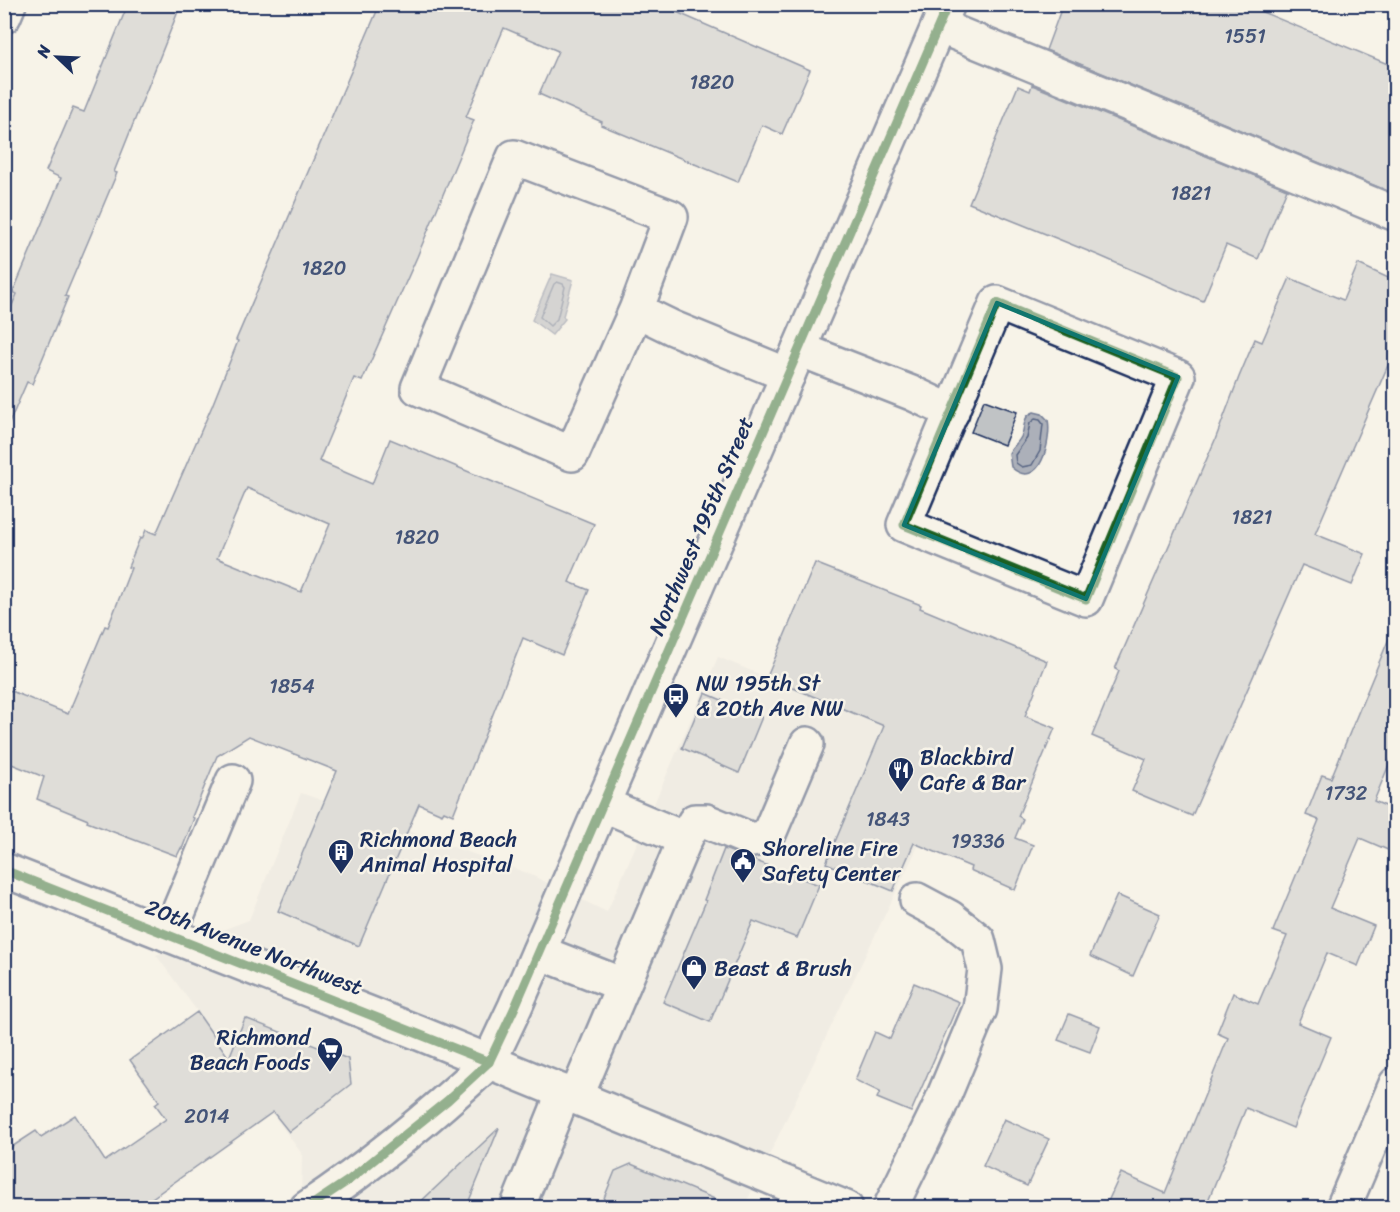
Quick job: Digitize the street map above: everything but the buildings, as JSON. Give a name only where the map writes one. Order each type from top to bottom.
[{"type":"street","points":[[4,16],[9,4]]},
{"type":"street","points":[[943,15],[1395,214]]},
{"type":"street","name":"Northwest 195th Street","points":[[489,1062],[943,15]]},
{"type":"street","points":[[514,157],[671,217],[636,310],[572,454],[418,388],[514,157]]},
{"type":"street","points":[[997,303],[1178,377],[1086,599],[904,525],[952,412],[997,303]]},
{"type":"street","points":[[636,310],[673,328],[914,394],[952,412]]},
{"type":"street","points":[[517,1208],[623,986],[685,839],[695,821],[706,821],[753,840],[768,836],[807,744]]},
{"type":"street","points":[[169,935],[233,781]]},
{"type":"street","points":[[602,804],[685,839]]},
{"type":"street","name":"20th Avenue Northwest","points":[[4,870],[570,1094],[846,1208]]},
{"type":"street","points":[[890,1208],[938,1110],[980,1009],[985,969],[978,940],[949,917],[917,900]]},
{"type":"street","points":[[538,952],[623,986]]},
{"type":"street","points":[[307,1208],[349,1180],[448,1100],[489,1062]]},
{"type":"street","points":[[1343,1208],[1395,1084]]},
{"type":"highlighted area","points":[[997,303],[1178,377],[1086,599],[904,525]]},
{"type":"shaded area","points":[[718,657],[960,759],[744,1207],[301,1207],[302,1154],[156,955],[249,920],[301,793],[527,873],[607,912]]},
{"type":"water","points":[[552,274],[573,280],[563,316],[565,319],[552,335],[532,320]]},
{"type":"water","points":[[1034,412],[1042,414],[1048,420],[1046,450],[1037,469],[1030,473],[1021,473],[1011,467],[1009,453],[1021,437],[1027,417]]},
{"type":"cycle path","points":[[307,1208],[349,1180],[448,1100],[489,1062],[515,1007],[948,4]]},
{"type":"cycle path","points":[[997,303],[1178,377],[1086,599],[904,525],[997,303]]},
{"type":"cycle path","points":[[4,870],[489,1062]]},
{"type":"place","name":"NW 195th St & 20th Ave NW","points":[[676,719]]},
{"type":"place","name":"Blackbird Cafe & Bar","points":[[901,793]]},
{"type":"place","name":"Richmond Beach Animal Hospital","points":[[341,875]]},
{"type":"place","name":"Shoreline Fire Safety Center","points":[[743,884]]},
{"type":"place","name":"Beast & Brush","points":[[694,991]]},
{"type":"place","name":"Richmond Beach Foods","points":[[330,1073]]}]
